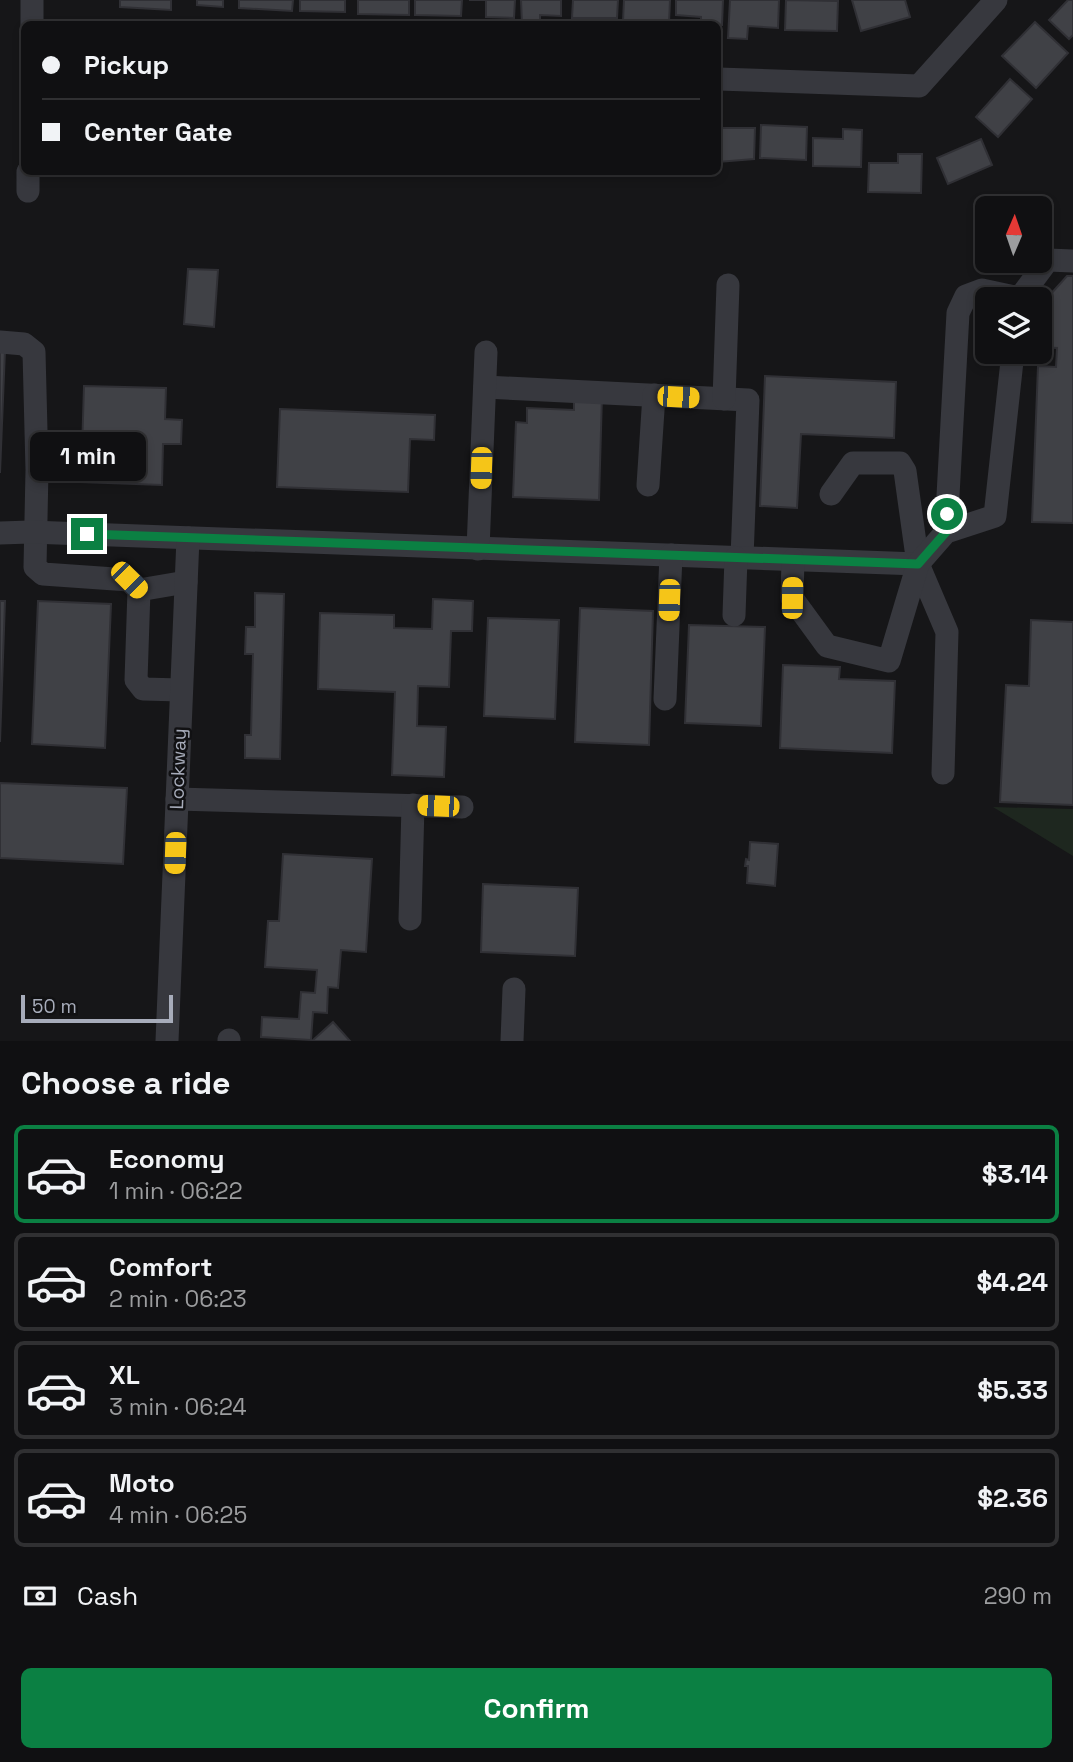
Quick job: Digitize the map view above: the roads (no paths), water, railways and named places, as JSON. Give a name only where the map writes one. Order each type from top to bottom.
[{"type":"street","points":[[32,0],[32,21]]},
{"type":"street","points":[[721,79],[919,86],[996,0]]},
{"type":"street","points":[[1028,287],[1048,260],[1073,261]]},
{"type":"street","points":[[724,399],[728,285]]},
{"type":"street","points":[[946,532],[957,313],[966,296],[975,293]]},
{"type":"street","points":[[0,342],[24,344],[34,352],[37,532],[35,567],[43,574],[129,580],[139,590],[135,680],[143,689],[181,690]]},
{"type":"street","points":[[478,549],[486,352]]},
{"type":"street","points":[[793,560],[792,598],[827,646],[889,661],[918,564],[946,532],[995,516],[1012,364]]},
{"type":"street","points":[[485,387],[748,400],[734,615]]},
{"type":"street","points":[[648,485],[654,395]]},
{"type":"street","points":[[831,494],[853,463],[900,463],[905,471],[918,564],[947,632],[943,773]]},
{"type":"street","points":[[0,533],[37,532],[918,564]]},
{"type":"street","name":"Lockway","points":[[167,1041],[188,538]]},
{"type":"street","points":[[665,699],[671,555]]},
{"type":"street","points":[[139,590],[186,582]]},
{"type":"street","points":[[177,799],[462,807]]},
{"type":"street","points":[[410,919],[413,805]]},
{"type":"street","points":[[512,1041],[514,989]]}]
